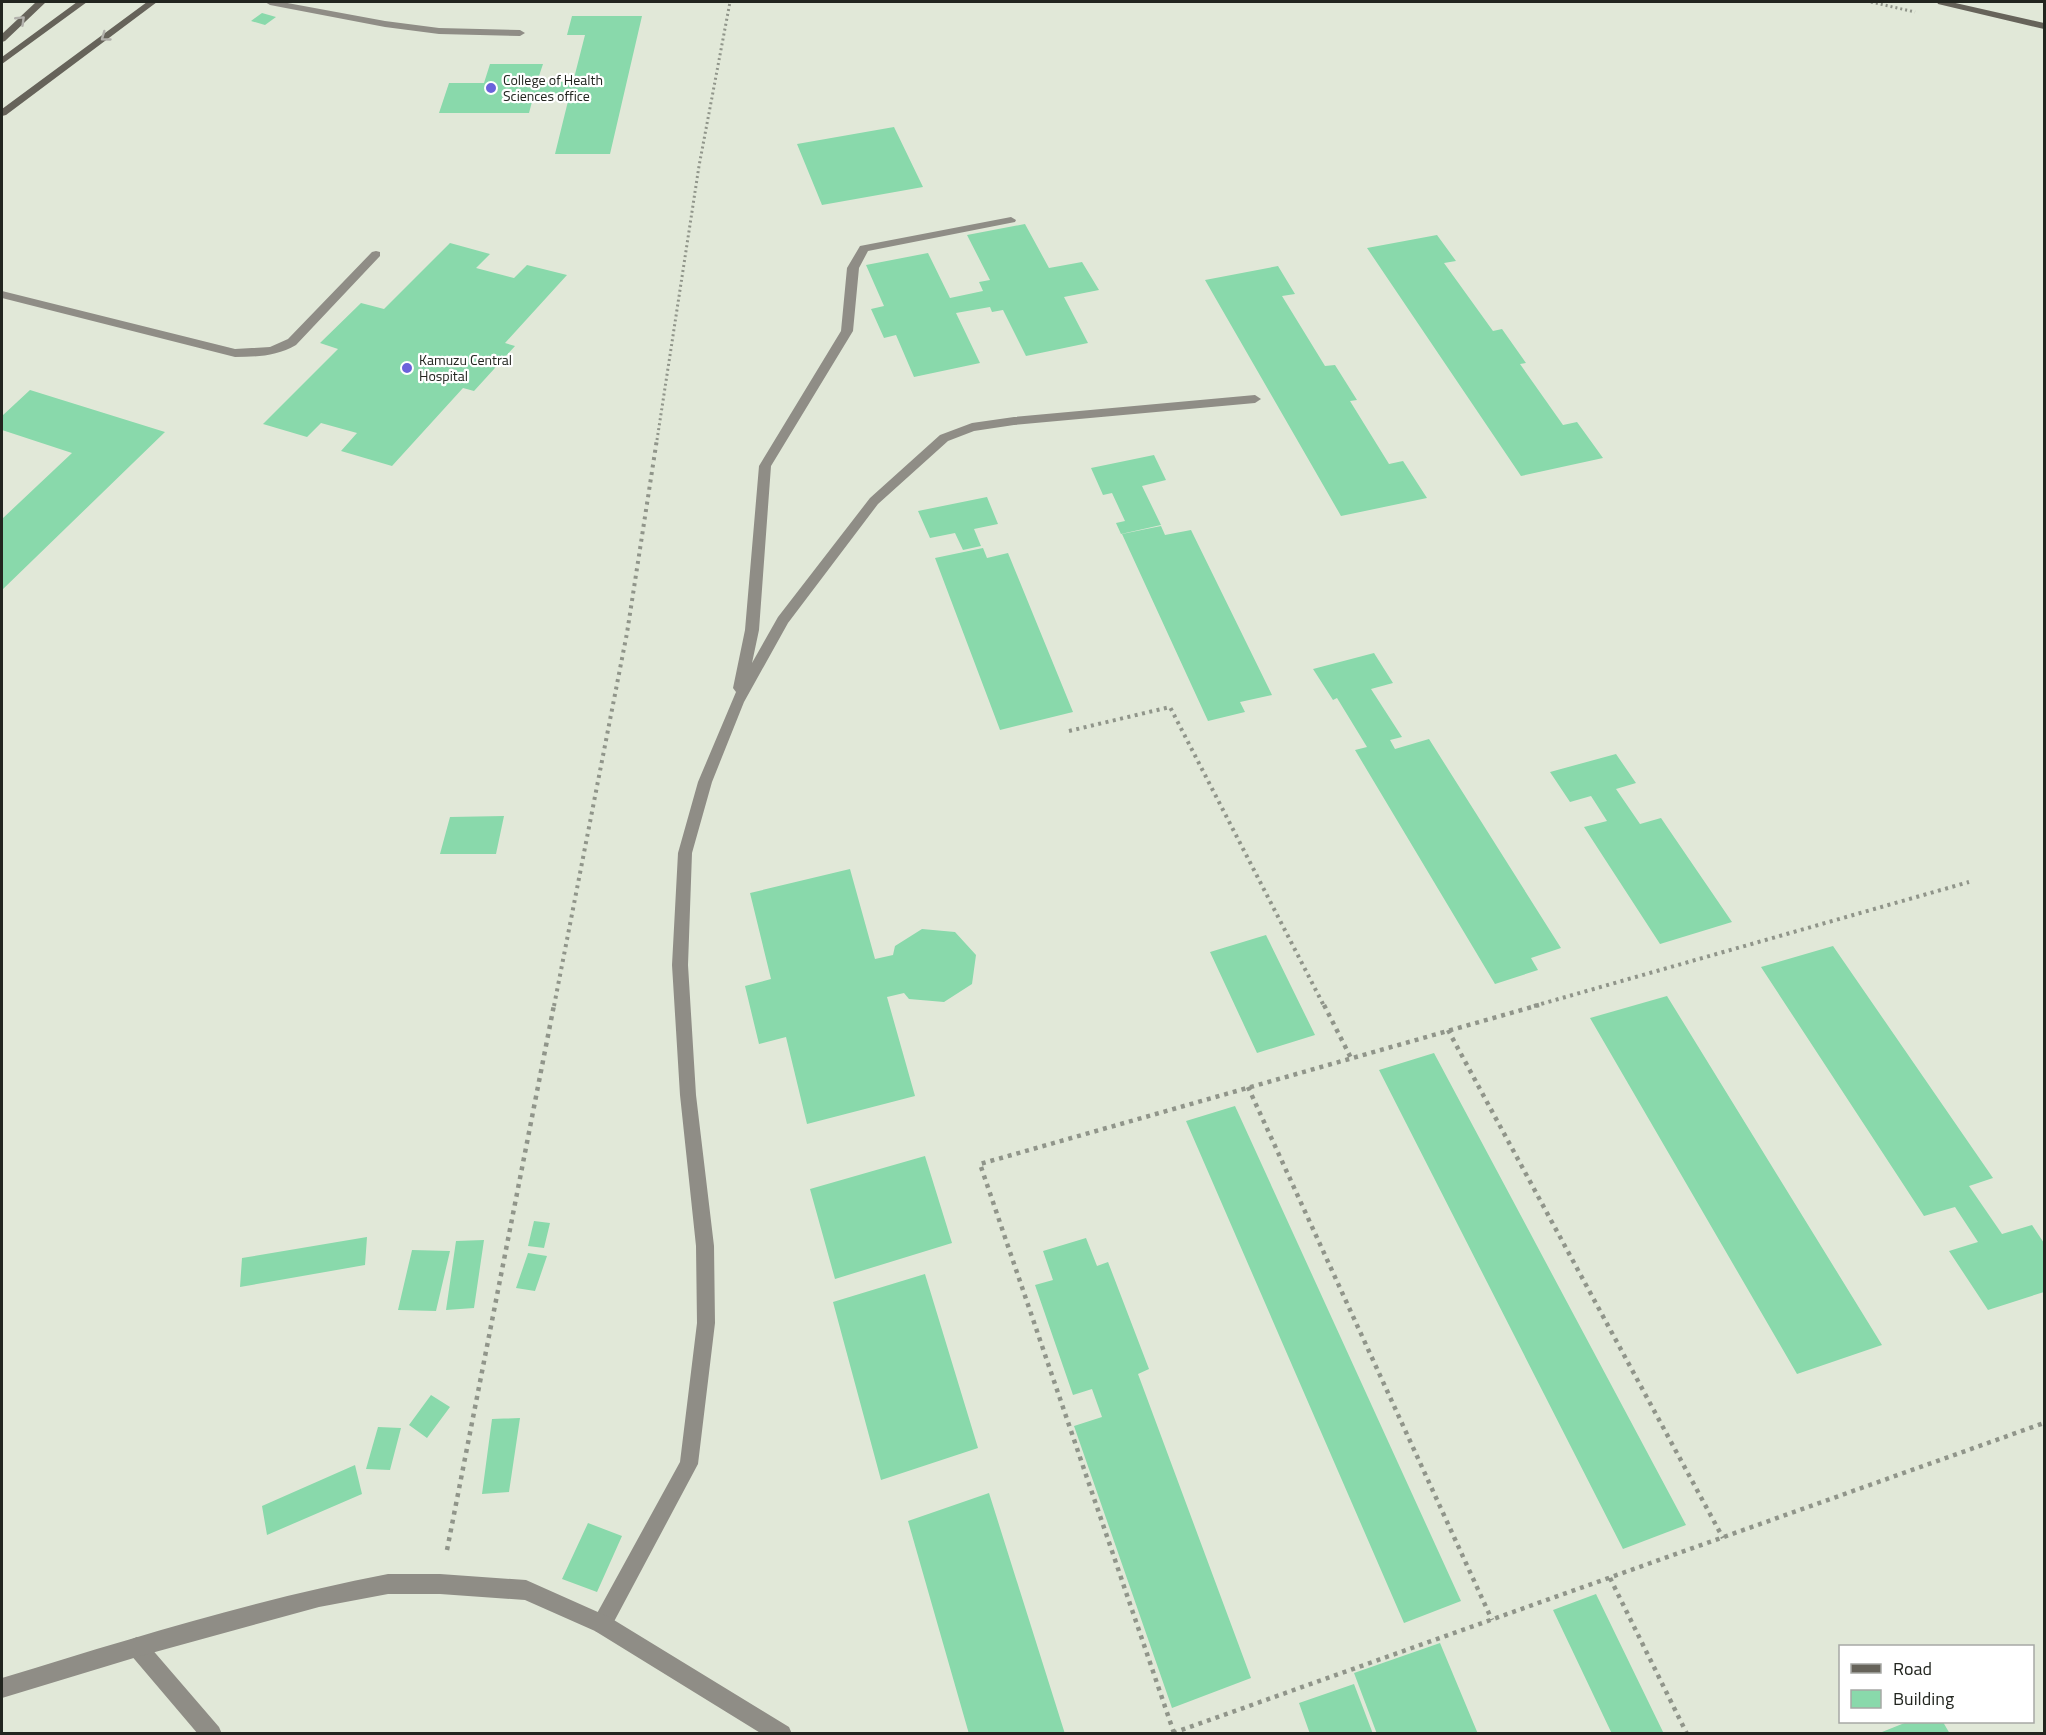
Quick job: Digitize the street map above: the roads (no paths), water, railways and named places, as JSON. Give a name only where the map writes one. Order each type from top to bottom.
[{"type":"main road","points":[[2,39],[41,2]]},
{"type":"main road","points":[[2,61],[82,2]]},
{"type":"main road","points":[[2,112],[152,2]]},
{"type":"main road","points":[[1941,2],[2044,26]]},
{"type":"street","points":[[270,2],[428,30],[520,33]]},
{"type":"street","points":[[737,702],[752,630],[765,466],[847,331],[853,268],[864,248],[1011,220]]},
{"type":"street","points":[[2,295],[235,352],[263,354],[277,351],[292,342],[376,254]]},
{"type":"street","points":[[602,1624],[689,1464],[706,1323],[705,1246],[688,1095],[680,965],[685,853],[705,782],[737,702],[783,620],[874,501],[944,438],[972,428],[1014,421],[1255,399]]},
{"type":"street","points":[[2,1688],[137,1647],[319,1597],[388,1584],[440,1584],[526,1590],[602,1624],[782,1734]]},
{"type":"street","points":[[137,1647],[212,1734]]},
{"type":"place","name":"College of Health Sciences office","points":[[491,88]]},
{"type":"place","name":"Kamuzu Central Hospital","points":[[407,368]]}]
